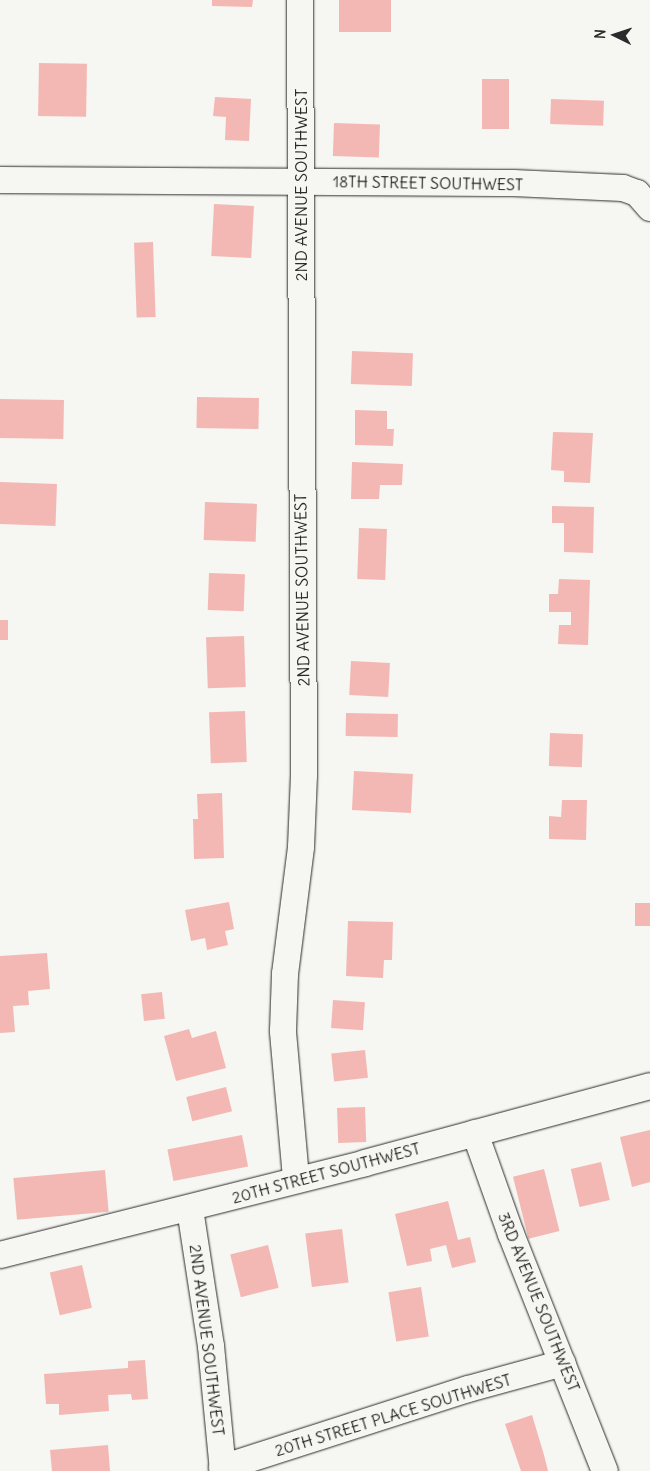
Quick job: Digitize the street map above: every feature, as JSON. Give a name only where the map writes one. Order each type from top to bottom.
[{"type":"street","name":"2ND AVENUE SOUTHWEST","points":[[296,1178],[282,1031],[285,974],[301,847],[304,775],[300,0]]},
{"type":"street","name":"18TH STREET SOUTHWEST","points":[[0,180],[302,181],[623,188],[646,203]]},
{"type":"street","name":"20TH STREET SOUTHWEST","points":[[0,1255],[190,1209],[296,1178],[365,1163],[650,1086]]},
{"type":"street","name":"3RD AVENUE SOUTHWEST","points":[[475,1133],[511,1234],[605,1471]]},
{"type":"street","name":"2ND AVENUE SOUTHWEST","points":[[190,1209],[211,1346],[222,1470]]},
{"type":"street","name":"20TH STREET PLACE SOUTHWEST","points":[[222,1470],[468,1389],[563,1363]]},
{"type":"building","points":[[212,0],[253,0],[252,7],[212,6]]},
{"type":"building","points":[[339,0],[391,0],[391,32],[339,32]]},
{"type":"building","points":[[39,63],[87,64],[86,117],[38,116]]},
{"type":"building","points":[[482,79],[509,79],[509,129],[482,129]]},
{"type":"building","points":[[215,97],[251,99],[249,141],[225,140],[226,117],[213,116]]},
{"type":"building","points":[[551,99],[604,101],[603,126],[550,124]]},
{"type":"building","points":[[334,123],[380,125],[379,158],[333,156]]},
{"type":"building","points":[[214,204],[254,206],[251,258],[211,256]]},
{"type":"building","points":[[153,242],[156,317],[137,318],[134,243]]},
{"type":"building","points":[[352,351],[413,353],[412,386],[351,384]]},
{"type":"building","points":[[197,397],[259,398],[258,429],[196,428]]},
{"type":"building","points":[[0,399],[64,400],[63,439],[0,438]]},
{"type":"building","points":[[355,410],[387,411],[387,429],[394,429],[393,446],[355,445]]},
{"type":"building","points":[[553,432],[593,433],[590,483],[564,482],[564,471],[551,470]]},
{"type":"building","points":[[352,462],[403,464],[402,485],[380,485],[379,499],[351,499]]},
{"type":"building","points":[[0,482],[57,484],[55,526],[0,524]]},
{"type":"building","points":[[205,502],[257,504],[256,542],[204,540]]},
{"type":"building","points":[[552,506],[594,507],[593,553],[564,552],[564,523],[552,523]]},
{"type":"building","points":[[359,528],[387,529],[385,580],[357,579]]},
{"type":"building","points":[[209,573],[245,574],[244,611],[208,610]]},
{"type":"building","points":[[559,579],[590,580],[588,645],[558,644],[559,625],[571,625],[571,612],[549,612],[549,594],[558,594]]},
{"type":"building","points":[[0,620],[8,620],[8,640],[0,640]]},
{"type":"building","points":[[244,636],[246,687],[208,688],[206,637]]},
{"type":"building","points":[[351,661],[390,663],[388,697],[349,695]]},
{"type":"building","points":[[245,711],[247,762],[211,763],[209,712]]},
{"type":"building","points":[[346,713],[398,714],[398,737],[346,736]]},
{"type":"building","points":[[550,733],[583,734],[582,767],[549,766]]},
{"type":"building","points":[[354,771],[413,774],[411,813],[352,810]]},
{"type":"building","points":[[222,793],[224,858],[194,859],[193,819],[198,819],[197,794]]},
{"type":"building","points":[[562,800],[587,800],[586,840],[549,839],[549,816],[561,817]]},
{"type":"building","points":[[229,902],[234,929],[225,931],[228,945],[207,950],[205,938],[191,941],[185,910]]},
{"type":"building","points":[[635,903],[650,903],[650,926],[635,926]]},
{"type":"building","points":[[348,921],[393,922],[392,960],[384,960],[383,978],[346,976]]},
{"type":"building","points":[[47,953],[50,989],[28,991],[29,1005],[13,1006],[15,1032],[0,1033],[0,956]]},
{"type":"building","points":[[162,992],[165,1019],[144,1021],[141,994]]},
{"type":"building","points":[[333,1000],[365,1002],[363,1030],[331,1028]]},
{"type":"building","points":[[189,1029],[192,1038],[216,1031],[226,1068],[176,1081],[164,1036]]},
{"type":"building","points":[[365,1050],[368,1078],[334,1081],[331,1054]]},
{"type":"building","points":[[226,1087],[232,1111],[192,1121],[186,1097]]},
{"type":"building","points":[[365,1107],[366,1142],[338,1143],[337,1108]]},
{"type":"building","points":[[650,1130],[650,1182],[632,1187],[620,1137]]},
{"type":"building","points":[[242,1135],[248,1166],[174,1181],[167,1150]]},
{"type":"building","points":[[601,1162],[610,1200],[580,1207],[571,1169]]},
{"type":"building","points":[[544,1169],[559,1231],[528,1239],[513,1177]]},
{"type":"building","points":[[105,1170],[109,1212],[17,1220],[13,1178]]},
{"type":"building","points":[[448,1201],[458,1240],[470,1237],[476,1262],[452,1268],[446,1245],[430,1249],[432,1261],[407,1266],[395,1214]]},
{"type":"building","points":[[342,1229],[349,1283],[312,1287],[305,1234]]},
{"type":"building","points":[[268,1245],[279,1288],[241,1297],[230,1254]]},
{"type":"building","points":[[82,1265],[92,1308],[60,1315],[50,1272]]},
{"type":"building","points":[[421,1287],[429,1336],[396,1342],[388,1292]]},
{"type":"building","points":[[145,1360],[148,1399],[132,1400],[131,1394],[108,1395],[109,1411],[59,1415],[59,1404],[46,1404],[44,1374],[128,1368],[128,1361]]},
{"type":"building","points":[[532,1415],[548,1471],[521,1471],[505,1424]]},
{"type":"building","points":[[108,1445],[110,1471],[52,1471],[50,1450]]}]
